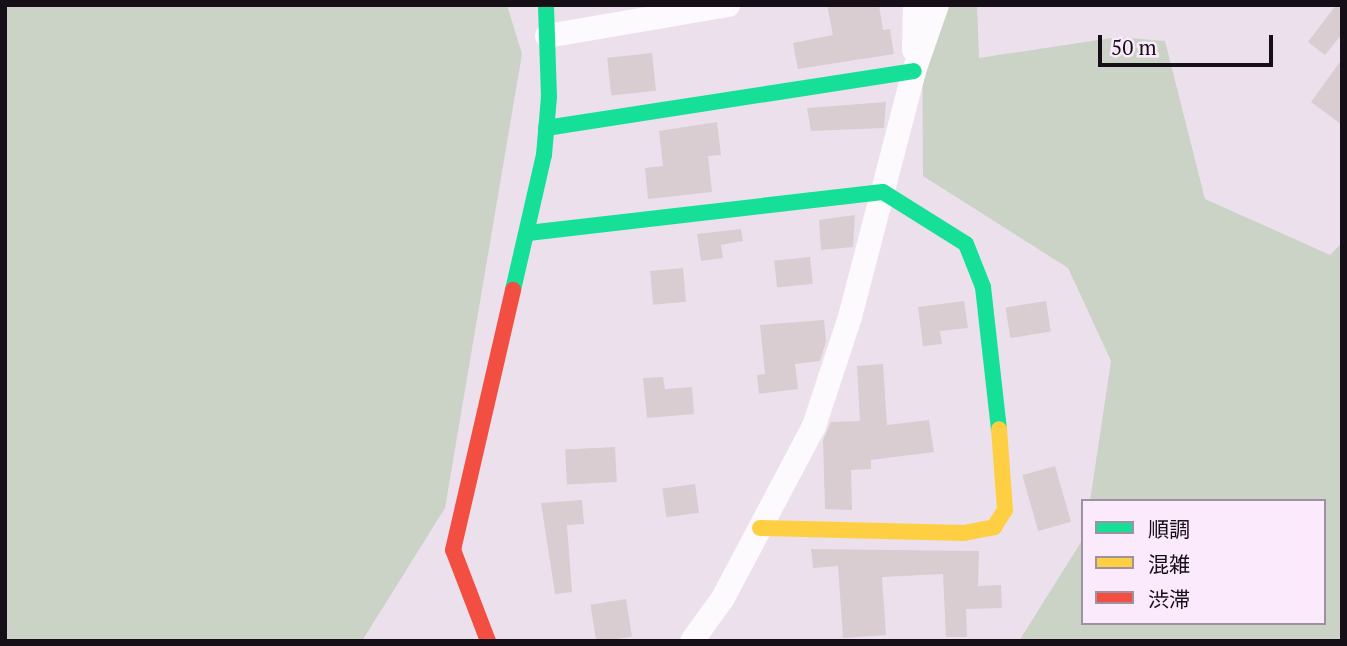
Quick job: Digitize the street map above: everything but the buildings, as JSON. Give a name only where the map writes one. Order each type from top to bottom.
[{"type":"street","points":[[488,641],[453,550],[528,233],[546,128],[546,5]]},
{"type":"street","points":[[547,36],[728,5]]},
{"type":"street","points":[[914,71],[915,5]]},
{"type":"street","points":[[700,640],[814,426],[850,317],[914,71],[937,5]]},
{"type":"street","points":[[546,128],[914,71]]},
{"type":"street","points":[[528,233],[883,192],[966,244],[982,287],[1005,510],[994,527],[964,533],[760,528]]},
{"type":"shaded area","points":[[5,5],[507,5],[522,54],[445,508],[362,641],[5,641]]},
{"type":"shaded area","points":[[922,5],[977,5],[979,58],[1118,37],[1165,41],[1205,199],[1330,255],[1342,243],[1342,641],[1019,641],[1081,542],[1081,625],[1326,625],[1326,499],[1090,499],[1111,361],[1068,268],[923,176]]},
{"type":"traffic: fast","points":[[513,290],[544,155],[549,97],[546,5]]},
{"type":"traffic: fast","points":[[546,128],[914,71]]},
{"type":"traffic: fast","points":[[528,233],[883,192],[966,244],[983,287],[999,429]]},
{"type":"traffic: slow","points":[[760,528],[964,533],[994,527],[1005,510],[999,429]]},
{"type":"traffic: jam","points":[[488,641],[453,550],[513,290]]}]
